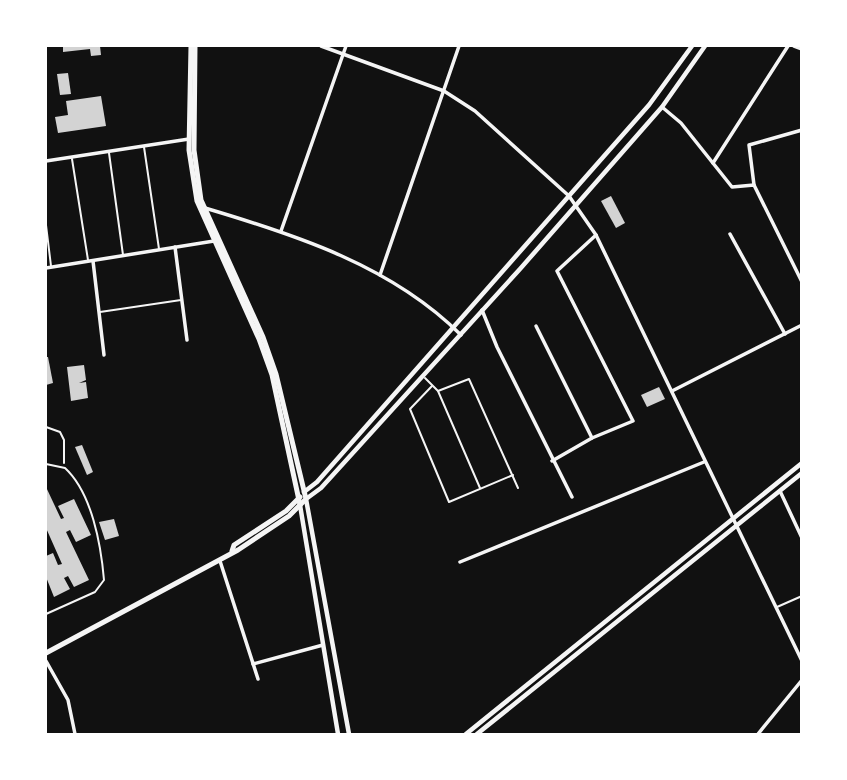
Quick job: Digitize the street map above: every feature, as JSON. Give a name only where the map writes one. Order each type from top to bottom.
[{"type":"main road","points":[[193,46],[190,139],[192,176],[214,241],[268,363],[303,496]]},
{"type":"main road","points":[[46,653],[219,559],[279,523],[300,505],[303,496],[276,374],[264,337],[202,208],[194,150],[193,46]]},
{"type":"main road","points":[[232,551],[234,545],[286,511],[303,496]]},
{"type":"street","points":[[321,46],[444,91],[475,111],[576,203],[596,235],[802,661]]},
{"type":"street","points":[[281,230],[346,46]]},
{"type":"street","points":[[380,276],[459,46]]},
{"type":"street","points":[[303,496],[649,105],[692,46]]},
{"type":"street","points":[[303,496],[321,488],[461,335],[662,107],[705,46]]},
{"type":"street","points":[[713,163],[788,46]]},
{"type":"street","points":[[794,46],[802,49]]},
{"type":"street","points":[[662,107],[681,123],[732,187],[754,185]]},
{"type":"street","points":[[802,130],[749,145],[754,185],[802,282]]},
{"type":"street","points":[[46,161],[190,139]]},
{"type":"street","points":[[202,208],[281,230],[352,261],[380,276],[453,326],[461,335]]},
{"type":"street","points":[[730,234],[785,334]]},
{"type":"street","points":[[552,461],[592,438],[633,421],[557,271],[596,235]]},
{"type":"street","points":[[46,268],[214,241]]},
{"type":"street","points":[[175,247],[187,340]]},
{"type":"street","points":[[90,261],[104,355]]},
{"type":"street","points":[[482,310],[552,461],[572,497]]},
{"type":"street","points":[[672,391],[802,325]]},
{"type":"street","points":[[536,326],[592,438]]},
{"type":"street","points":[[375,415],[381,421]]},
{"type":"street","points":[[460,562],[705,461]]},
{"type":"street","points":[[477,734],[736,522],[802,463]]},
{"type":"street","points":[[466,734],[802,473]]},
{"type":"street","points":[[780,491],[802,538]]},
{"type":"street","points":[[303,496],[349,734]]},
{"type":"street","points":[[300,505],[338,734]]},
{"type":"street","points":[[219,559],[258,680]]},
{"type":"street","points":[[253,664],[323,645]]},
{"type":"street","points":[[46,660],[68,700],[75,734]]},
{"type":"street","points":[[758,734],[802,680]]},
{"type":"lane","points":[[144,146],[159,250]]},
{"type":"lane","points":[[109,151],[123,256]]},
{"type":"lane","points":[[71,157],[90,261]]},
{"type":"lane","points":[[46,225],[52,267]]},
{"type":"lane","points":[[99,312],[182,300]]},
{"type":"lane","points":[[423,375],[438,391],[480,489]]},
{"type":"lane","points":[[438,391],[469,379],[518,488]]},
{"type":"lane","points":[[432,386],[410,410],[449,502],[513,475]]},
{"type":"lane","points":[[46,464],[63,467],[73,477],[92,520],[104,580],[95,592],[46,614]]},
{"type":"lane","points":[[776,607],[802,596]]},
{"type":"path","points":[[46,427],[60,432],[64,440],[63,467]]},
{"type":"building","points":[[63,46],[100,46],[101,55],[91,56],[90,49],[63,52]]},
{"type":"building","points":[[68,73],[71,94],[60,95],[57,74]]},
{"type":"building","points":[[101,96],[106,126],[58,133],[55,117],[68,115],[66,101]]},
{"type":"building","points":[[611,196],[625,223],[616,228],[601,201]]},
{"type":"building","points":[[46,357],[53,383],[46,385]]},
{"type":"building","points":[[84,365],[86,380],[79,383],[86,382],[88,398],[71,401],[67,367]]},
{"type":"building","points":[[659,387],[665,399],[647,407],[641,395]]},
{"type":"building","points":[[82,445],[93,472],[87,475],[75,447]]},
{"type":"building","points":[[46,487],[61,519],[64,518],[58,506],[74,499],[91,535],[76,542],[70,530],[66,532],[89,580],[74,587],[68,576],[64,578],[70,589],[54,597],[46,577],[46,556],[53,553],[58,565],[62,564],[46,528]]},
{"type":"building","points":[[114,519],[119,536],[105,540],[99,522]]}]
